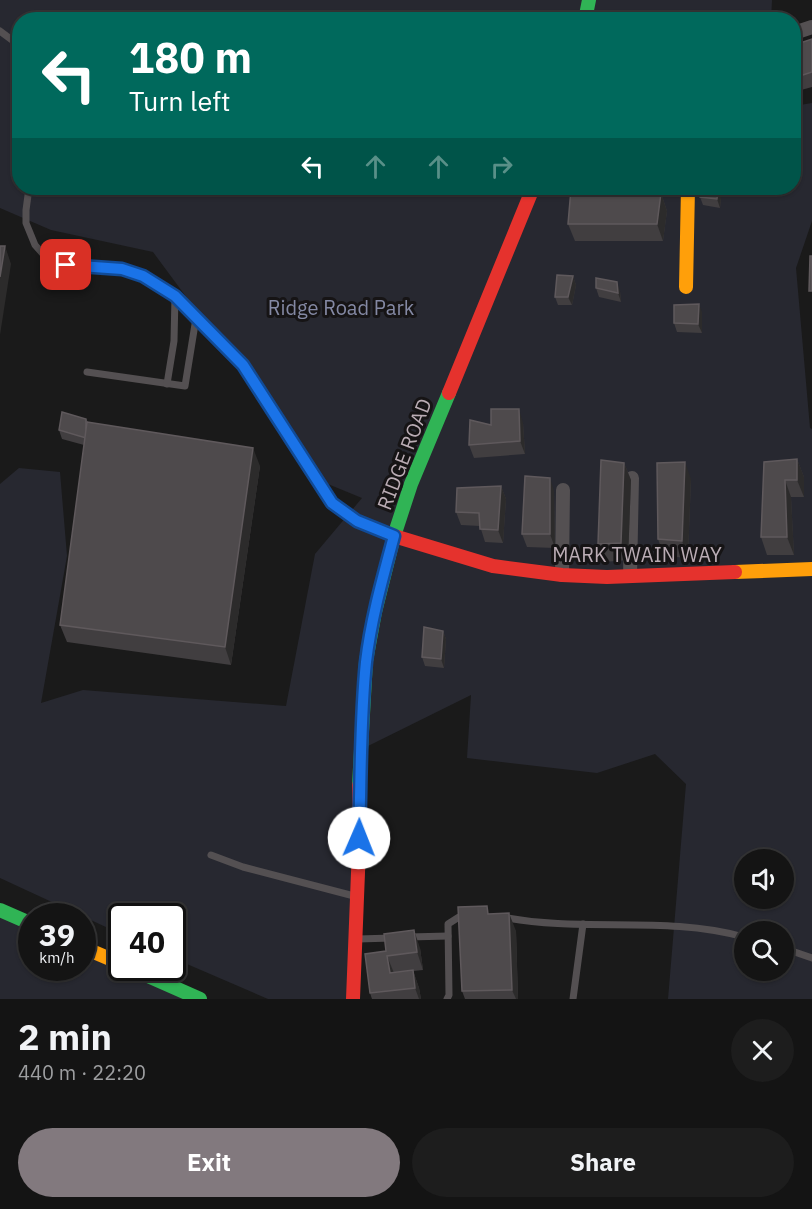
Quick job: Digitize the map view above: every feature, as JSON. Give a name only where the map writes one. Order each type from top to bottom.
[{"type":"street","name":"RIDGE ROAD","points":[[353,999],[359,779],[366,662],[375,612],[394,536],[423,453],[530,195]]},
{"type":"street","points":[[686,287],[688,195]]},
{"type":"street","points":[[630,576],[632,478]]},
{"type":"street","points":[[562,575],[563,490]]},
{"type":"street","name":"MARK TWAIN WAY","points":[[394,536],[493,566],[562,575],[630,576],[812,568]]},
{"type":"street","points":[[0,910],[18,918]]},
{"type":"street","points":[[159,981],[200,999]]},
{"type":"lane","points":[[28,195],[26,222],[35,244],[44,254],[66,265],[122,269],[143,276],[175,296],[243,365],[332,503],[357,521],[394,536]]},
{"type":"lane","points":[[167,384],[174,341],[175,296]]},
{"type":"lane","points":[[87,372],[185,386],[196,318]]},
{"type":"lane","points":[[211,855],[243,867],[357,897]]},
{"type":"lane","points":[[447,999],[449,994],[448,924],[459,917],[480,917]]},
{"type":"lane","points":[[490,917],[583,924],[667,926],[734,934]]},
{"type":"lane","points":[[573,999],[583,924]]},
{"type":"lane","points":[[355,939],[448,936]]},
{"type":"lane","points":[[794,952],[812,958]]},
{"type":"green space","name":"Ridge Road Park","points":[[0,0],[772,0],[771,12],[12,12],[12,195],[801,195],[801,105],[812,103],[812,221],[796,268],[810,428],[812,429],[812,999],[668,999],[686,784],[655,754],[597,773],[467,758],[471,695],[364,748],[350,999],[268,999],[186,964],[186,903],[108,903],[108,928],[96,922],[96,903],[54,903],[0,878],[0,484],[19,468],[60,472],[67,556],[41,703],[83,690],[286,706],[315,554],[362,498],[323,482],[153,252],[51,230],[0,208]]},
{"type":"green space","points":[[0,910],[18,918],[18,981],[96,981],[96,953],[108,958],[108,981],[160,981],[200,999],[0,999]]},
{"type":"building","points":[[812,39],[812,72],[801,76],[801,43]]},
{"type":"building","points":[[570,195],[661,195],[657,224],[568,224]]},
{"type":"building","points":[[700,195],[717,195],[717,199],[700,197]]},
{"type":"building","points":[[0,246],[5,246],[0,277]]},
{"type":"building","points":[[810,256],[812,256],[812,291],[809,291]]},
{"type":"building","points":[[557,275],[573,276],[568,297],[555,297]]},
{"type":"building","points":[[596,278],[617,282],[618,293],[596,288]]},
{"type":"building","points":[[699,304],[698,324],[674,323],[674,305]]},
{"type":"building","points":[[491,409],[519,409],[520,441],[469,445],[470,420],[491,425]]},
{"type":"building","points":[[62,412],[86,419],[86,438],[59,430]]},
{"type":"building","points":[[87,422],[253,448],[225,647],[60,625]]},
{"type":"building","points":[[797,459],[797,480],[785,480],[787,537],[761,537],[764,462]]},
{"type":"building","points":[[601,460],[624,463],[621,543],[598,544]]},
{"type":"building","points":[[685,462],[682,541],[658,539],[657,463]]},
{"type":"building","points":[[525,476],[550,478],[550,534],[522,534]]},
{"type":"building","points":[[501,486],[498,530],[480,529],[479,513],[456,512],[457,488]]},
{"type":"building","points":[[424,627],[443,631],[441,659],[422,657]]},
{"type":"building","points":[[487,906],[488,914],[509,913],[512,990],[462,991],[458,907]]},
{"type":"building","points":[[414,930],[417,952],[387,956],[390,973],[413,970],[415,988],[370,993],[365,954],[386,951],[384,934]]},
{"type":"traffic: fast","points":[[587,12],[589,0]]},
{"type":"traffic: fast","points":[[359,785],[366,661],[375,612],[394,536],[411,484],[449,393]]},
{"type":"traffic: fast","points":[[0,910],[18,918]]},
{"type":"traffic: fast","points":[[159,981],[200,999]]},
{"type":"traffic: slow","points":[[686,287],[688,195]]},
{"type":"traffic: slow","points":[[735,572],[812,569]]},
{"type":"traffic: slow","points":[[96,953],[108,958]]},
{"type":"traffic: jam","points":[[449,393],[530,195]]},
{"type":"traffic: jam","points":[[394,536],[493,566],[562,575],[607,577],[735,572]]},
{"type":"traffic: jam","points":[[353,999],[360,822],[359,785]]},
{"type":"route","points":[[66,265],[122,269],[159,284],[175,296],[243,365],[332,503],[357,521],[394,536],[375,612],[366,662],[359,779],[359,838]]}]
